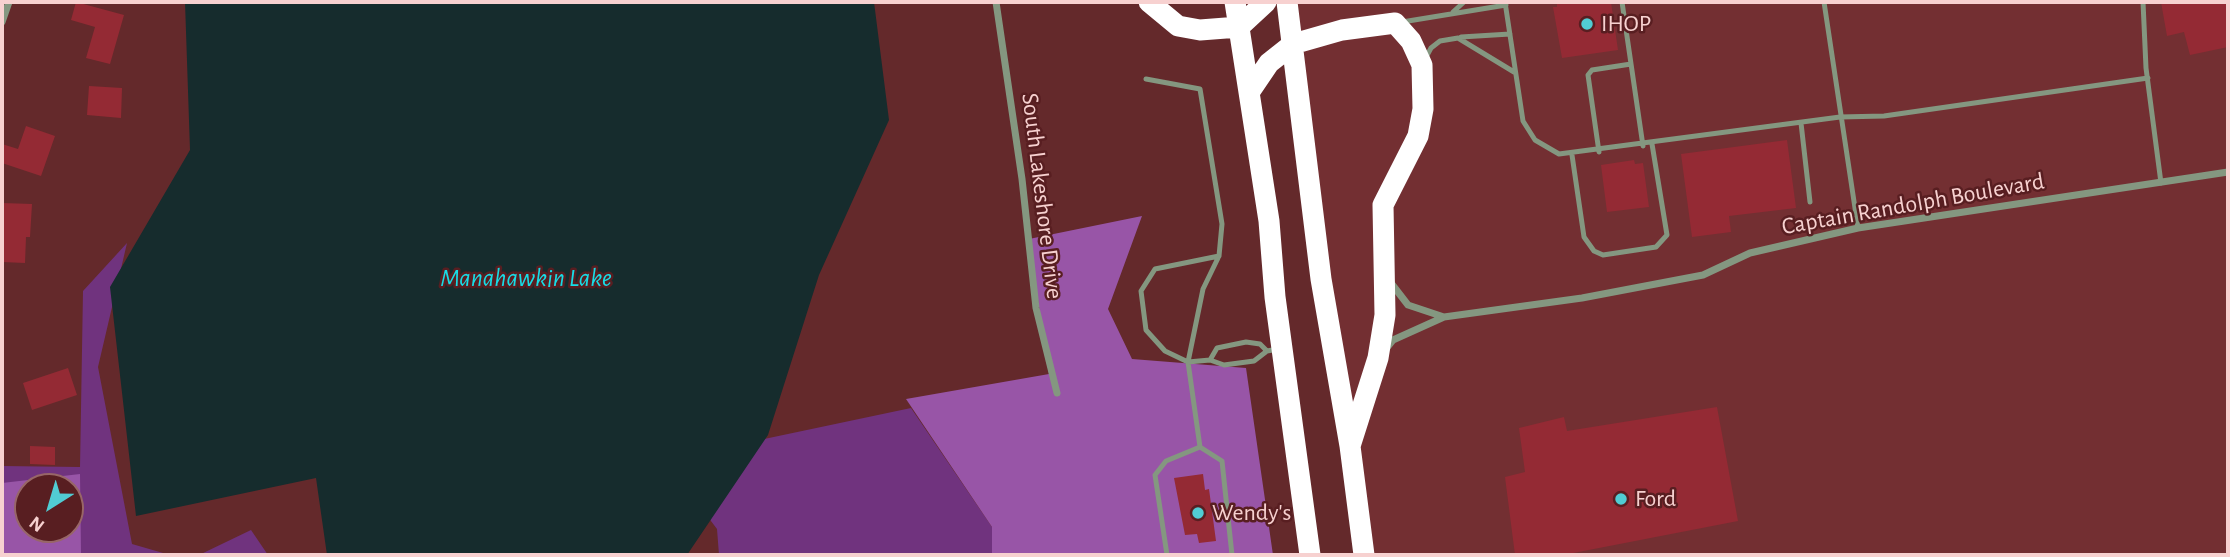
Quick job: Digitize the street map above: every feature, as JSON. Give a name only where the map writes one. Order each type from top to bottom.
[{"type":"highway","points":[[1149,2],[1178,26],[1200,30],[1239,26],[1266,2]]},
{"type":"highway","points":[[1235,2],[1269,221],[1274,349],[1310,555]]},
{"type":"highway","points":[[1287,2],[1321,279],[1350,446],[1364,555]]},
{"type":"highway","points":[[1250,91],[1269,63],[1293,44],[1342,30],[1395,23],[1410,41],[1422,65],[1423,109],[1418,136],[1383,205],[1385,315],[1378,358],[1350,446]]},
{"type":"street","points":[[2,22],[9,2]]},
{"type":"street","name":"South Lakeshore Drive","points":[[996,2],[1022,180],[1036,308],[1057,393]]},
{"type":"street","name":"Captain Randolph Boulevard","points":[[1378,358],[1393,340],[1444,317],[1582,298],[1703,275],[1750,253],[1858,228],[2228,172]]},
{"type":"street","name":"Captain Randolph Boulevard","points":[[1384,272],[1408,305],[1444,317]]},
{"type":"lane","points":[[1453,12],[1464,2]]},
{"type":"lane","points":[[1622,2],[1643,146]]},
{"type":"lane","points":[[1824,2],[1858,228]]},
{"type":"lane","points":[[2143,2],[2148,78],[2161,184]]},
{"type":"lane","points":[[1395,23],[1505,4],[1523,121],[1529,133],[1547,149],[1572,155],[1840,117],[1884,116],[2148,78]]},
{"type":"lane","points":[[1422,65],[1431,47],[1440,41],[1510,34]]},
{"type":"lane","points":[[1458,38],[1514,72]]},
{"type":"lane","points":[[1599,152],[1588,75],[1592,71],[1631,64]]},
{"type":"lane","points":[[1146,79],[1200,89],[1222,224],[1219,256],[1203,289],[1188,362],[1200,447],[1222,461],[1232,555]]},
{"type":"lane","points":[[1801,123],[1810,202]]},
{"type":"lane","points":[[1572,155],[1584,237],[1594,251],[1603,255],[1656,247],[1667,235],[1653,144]]},
{"type":"lane","points":[[1219,256],[1154,269],[1141,291],[1146,330],[1165,351],[1188,362],[1210,360],[1224,365],[1254,361],[1274,349]]},
{"type":"lane","points":[[1210,360],[1217,348],[1246,342],[1274,349]]},
{"type":"lane","points":[[1167,555],[1155,475],[1166,461],[1200,447]]},
{"type":"shaded area","points":[[1283,2],[2228,2],[2228,555],[1362,555]]},
{"type":"shaded area","points":[[1142,216],[1108,309],[1132,359],[1246,368],[1273,555],[992,555],[992,527],[906,399],[1049,374],[1029,239]]},
{"type":"shaded area","points":[[127,243],[98,367],[132,544],[170,555],[2,555],[2,466],[80,467],[83,291]]},
{"type":"shaded area","points":[[911,408],[992,527],[992,555],[719,555],[717,529],[708,517],[750,442]]},
{"type":"shaded area","points":[[14,482],[14,543],[81,543],[81,555],[2,555],[2,483]]},
{"type":"shaded area","points":[[251,530],[268,555],[199,555]]},
{"type":"water","name":"Manahawkin Lake","points":[[185,2],[874,2],[889,120],[819,275],[768,435],[687,555],[327,555],[316,478],[136,516],[110,287],[190,150]]},
{"type":"building","points":[[76,2],[124,15],[110,64],[86,58],[95,27],[71,20]]},
{"type":"building","points":[[1557,2],[1611,2],[1618,50],[1562,58],[1553,7],[1557,7]]},
{"type":"building","points":[[2161,2],[2228,2],[2228,47],[2190,55],[2184,32],[2167,36]]},
{"type":"building","points":[[89,86],[122,88],[121,118],[87,115]]},
{"type":"building","points":[[26,126],[55,136],[41,176],[2,163],[2,144],[18,149]]},
{"type":"building","points":[[1787,140],[1796,208],[1729,216],[1731,232],[1692,237],[1681,154]]},
{"type":"building","points":[[1634,160],[1635,164],[1643,163],[1649,207],[1607,212],[1601,165]]},
{"type":"building","points":[[2,203],[32,204],[25,263],[2,262]]},
{"type":"building","points":[[68,368],[77,395],[32,410],[23,383]]},
{"type":"building","name":"Ford","points":[[1717,407],[1738,521],[1563,555],[1515,555],[1505,477],[1525,472],[1519,428],[1564,417],[1567,431]]},
{"type":"building","points":[[30,446],[55,447],[55,465],[30,464]]},
{"type":"building","name":"Wendy's","points":[[1203,474],[1205,490],[1209,489],[1216,541],[1199,543],[1197,534],[1185,535],[1174,478]]},
{"type":"place","name":"IHOP","points":[[1587,24]]},
{"type":"place","name":"Ford","points":[[1621,499]]},
{"type":"place","name":"Wendy's","points":[[1198,513]]}]
